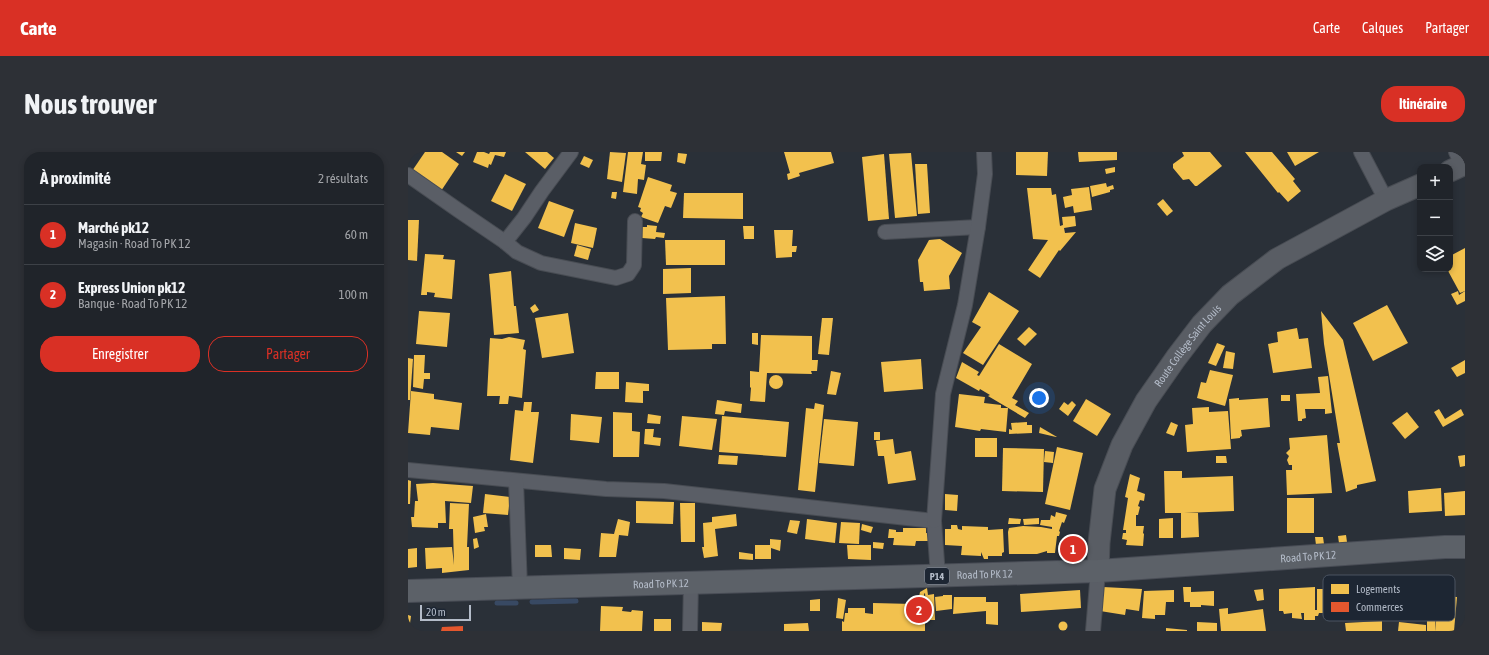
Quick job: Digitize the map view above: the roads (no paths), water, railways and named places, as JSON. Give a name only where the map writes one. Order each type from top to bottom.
[{"type":"main road","name":"Route Collège Saint Louis","points":[[1098,571],[1099,543],[1105,489],[1122,445],[1146,401],[1202,324],[1230,295],[1277,260],[1386,200],[1417,186]]},
{"type":"main road","name":"Road To PK 12","points":[[408,591],[1098,571],[1445,547],[1465,547]]},
{"type":"street","points":[[505,242],[571,152]]},
{"type":"street","points":[[938,576],[934,521],[943,394],[966,305],[985,174],[984,152]]},
{"type":"street","points":[[1361,152],[1386,200]]},
{"type":"street","points":[[408,174],[517,252],[541,263],[616,278],[628,274],[634,265],[635,222]]},
{"type":"street","points":[[885,232],[978,227]]},
{"type":"street","points":[[408,470],[606,490],[664,491],[934,521]]},
{"type":"street","points":[[516,481],[520,588]]},
{"type":"street","points":[[1093,631],[1098,571]]},
{"type":"street","points":[[690,631],[691,582]]},
{"type":"waterway","points":[[532,602],[576,601]]},
{"type":"waterway","points":[[497,603],[516,603]]},
{"type":"place","name":"Marché pk12","points":[[1073,549]]},
{"type":"place","name":"Express Union pk12","points":[[919,610]]}]
